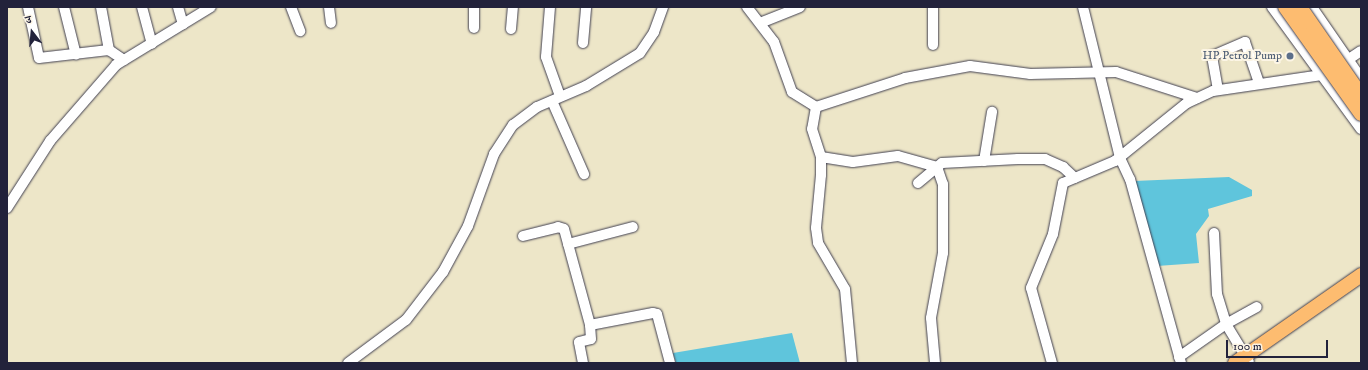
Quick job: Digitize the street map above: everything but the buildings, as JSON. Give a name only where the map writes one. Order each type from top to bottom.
[{"type":"highway","points":[[1285,7],[1361,114]]},
{"type":"highway","points":[[1300,7],[1361,96]]},
{"type":"highway","points":[[1244,361],[1361,275]]},
{"type":"highway","points":[[1244,361],[1361,283]]},
{"type":"street","points":[[28,7],[36,56],[47,59],[109,50],[124,60]]},
{"type":"street","points":[[64,7],[76,55]]},
{"type":"street","points":[[101,7],[109,50]]},
{"type":"street","points":[[142,7],[152,44]]},
{"type":"street","points":[[178,7],[183,24]]},
{"type":"street","points":[[7,208],[50,141],[90,91],[124,60],[211,7]]},
{"type":"street","points":[[291,7],[300,31]]},
{"type":"street","points":[[329,7],[331,23]]},
{"type":"street","points":[[474,7],[474,28]]},
{"type":"street","points":[[511,29],[513,7]]},
{"type":"street","points":[[550,7],[546,57],[556,98],[584,174]]},
{"type":"street","points":[[583,42],[586,7]]},
{"type":"street","points":[[348,363],[382,340],[420,305],[460,242],[494,154],[513,125],[556,98],[586,86],[640,53],[654,32],[663,7]]},
{"type":"street","points":[[747,7],[774,42],[792,92],[816,107]]},
{"type":"street","points":[[760,23],[797,7]]},
{"type":"street","points":[[934,7],[934,45]]},
{"type":"street","points":[[1083,7],[1100,72],[1115,161],[1130,179],[1180,360],[1226,324],[1257,307]]},
{"type":"street","points":[[1272,7],[1361,129]]},
{"type":"street","points":[[1312,7],[1361,78]]},
{"type":"street","points":[[1218,90],[1212,56],[1245,42],[1259,83]]},
{"type":"street","points":[[1349,59],[1361,51]]},
{"type":"street","points":[[816,107],[905,78],[970,66],[1030,74],[1116,72],[1186,98],[1197,98],[1218,90],[1259,83],[1322,75]]},
{"type":"street","points":[[1052,363],[1031,288],[1054,234],[1060,190],[1063,183],[1115,161],[1186,98]]},
{"type":"street","points":[[816,107],[813,137],[821,157],[816,215],[818,243],[845,289],[852,363]]},
{"type":"street","points":[[984,161],[992,112]]},
{"type":"street","points":[[821,157],[853,162],[898,156],[937,167]]},
{"type":"street","points":[[918,183],[937,167],[951,162],[1045,159],[1063,166],[1075,178]]},
{"type":"street","points":[[935,363],[931,318],[943,253],[943,184],[937,167]]},
{"type":"street","points":[[523,236],[561,227],[568,244],[590,325],[591,339],[579,342],[583,363]]},
{"type":"street","points":[[568,244],[633,227]]},
{"type":"street","points":[[1214,233],[1217,294],[1226,324],[1244,361]]},
{"type":"street","points":[[590,325],[657,314],[670,363]]},
{"type":"water","points":[[1229,177],[1252,190],[1252,196],[1208,209],[1209,216],[1196,234],[1199,263],[1157,266],[1134,181]]},
{"type":"water","points":[[792,333],[800,363],[676,363],[673,353]]},
{"type":"place","name":"HP Petrol Pump","points":[[1290,56]]}]
